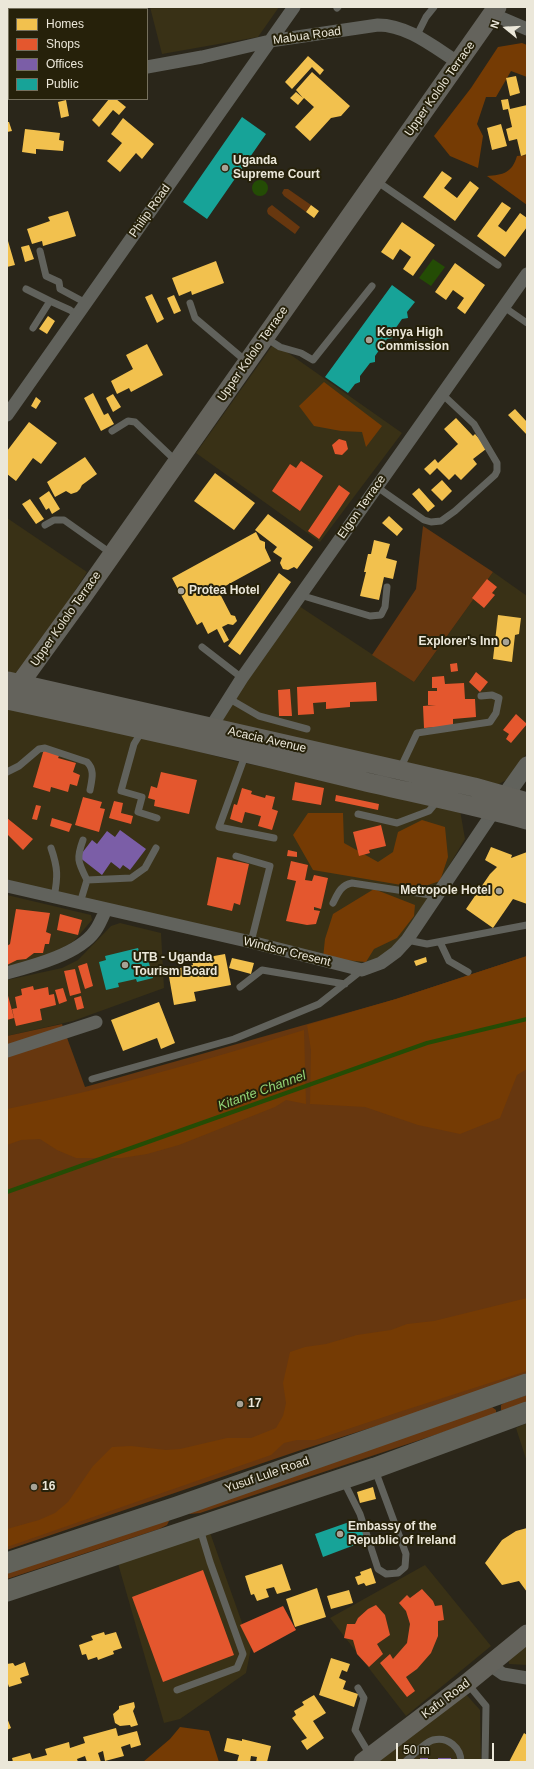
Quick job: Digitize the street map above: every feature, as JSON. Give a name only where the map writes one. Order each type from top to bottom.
[{"type":"main road","name":"Upper Kololo Terrace","points":[[7,700],[14,682],[112,554],[178,462],[264,337],[495,10]]},
{"type":"main road","name":"Acacia Avenue","points":[[14,682],[209,736],[398,780],[440,797],[527,820]]},
{"type":"main road","name":"Acacia Avenue","points":[[7,700],[143,729],[209,736],[246,753],[398,780],[506,795],[527,802]]},
{"type":"main road","name":"Yusuf Lule Road","points":[[7,1563],[177,1507],[475,1401],[527,1384]]},
{"type":"main road","points":[[475,1401],[479,1429]]},
{"type":"main road","points":[[7,1591],[375,1468],[479,1429],[524,1415]]},
{"type":"main road","name":"Kafu Road","points":[[371,1760],[527,1634]]},
{"type":"street","name":"Philip Road","points":[[7,415],[294,7]]},
{"type":"street","points":[[495,10],[527,29]]},
{"type":"street","name":"Mabua Road","points":[[148,67],[202,57],[270,41],[378,25],[393,27],[416,37],[459,63]]},
{"type":"street","name":"Elgon Terrace","points":[[209,736],[228,698],[527,274]]},
{"type":"street","points":[[362,970],[381,963],[396,952],[408,940],[494,811],[527,765]]},
{"type":"street","name":"Windsor Cresent","points":[[7,886],[251,942],[362,970]]},
{"type":"street","points":[[7,973],[48,960],[87,940],[99,925],[106,909]]},
{"type":"street","points":[[7,1051],[96,1022]]},
{"type":"street","points":[[490,1665],[503,1674],[527,1678]]},
{"type":"lane","points":[[416,37],[426,16],[434,7]]},
{"type":"lane","points":[[375,180],[498,265]]},
{"type":"lane","points":[[40,251],[46,276],[59,282],[60,289],[86,303]]},
{"type":"lane","points":[[264,337],[280,347],[293,350],[313,360],[372,286]]},
{"type":"lane","points":[[26,289],[70,310],[77,315]]},
{"type":"lane","points":[[33,328],[50,301]]},
{"type":"lane","points":[[190,303],[195,318],[247,362]]},
{"type":"lane","points":[[504,307],[527,323]]},
{"type":"lane","points":[[376,487],[424,520],[431,522],[441,521],[455,511],[495,475],[497,463],[474,424],[442,394]]},
{"type":"lane","points":[[112,431],[128,420],[135,422],[178,462]]},
{"type":"lane","points":[[45,525],[54,520],[64,520],[112,554]]},
{"type":"lane","points":[[300,595],[370,616],[381,615],[385,607],[387,587]]},
{"type":"lane","points":[[202,647],[242,678]]},
{"type":"lane","points":[[398,780],[417,733],[490,722],[496,712],[499,698],[492,695],[481,696]]},
{"type":"lane","points":[[228,698],[259,716],[307,729]]},
{"type":"lane","points":[[143,729],[134,744],[121,791],[142,797],[138,812],[157,818]]},
{"type":"lane","points":[[7,772],[19,766],[39,748],[45,748],[82,759],[92,766],[93,773],[90,790]]},
{"type":"lane","points":[[246,753],[219,827],[274,838]]},
{"type":"lane","points":[[358,814],[397,823],[429,812],[440,797]]},
{"type":"lane","points":[[80,903],[88,880],[81,867],[78,855],[83,840]]},
{"type":"lane","points":[[51,848],[58,877],[54,897]]},
{"type":"lane","points":[[88,880],[131,878],[145,868],[156,848]]},
{"type":"lane","points":[[236,856],[270,866],[251,942]]},
{"type":"lane","points":[[333,903],[340,890],[346,884],[352,883],[437,896]]},
{"type":"lane","points":[[408,940],[427,944],[527,925]]},
{"type":"lane","points":[[440,942],[449,961],[468,972]]},
{"type":"lane","points":[[240,987],[262,970],[345,984]]},
{"type":"lane","points":[[92,1079],[234,1039],[319,1004],[362,970]]},
{"type":"lane","points":[[342,1478],[360,1514],[378,1569],[386,1574],[398,1573],[405,1567],[406,1554],[375,1468]]},
{"type":"lane","points":[[177,1690],[237,1668],[243,1654],[210,1562],[200,1527]]},
{"type":"lane","points":[[467,1683],[486,1706],[486,1762]]},
{"type":"lane","points":[[358,1688],[364,1698],[356,1730],[371,1760]]},
{"type":"lane","points":[[405,1762],[432,1740],[441,1740],[453,1743],[461,1755],[461,1762]]},
{"type":"shaded area","points":[[150,7],[279,7],[258,37],[162,54]]},
{"type":"shaded area","points":[[522,43],[527,45],[527,77],[511,71],[496,97],[486,97],[477,124],[483,136],[478,168],[450,156],[434,136],[471,88],[498,47]]},
{"type":"shaded area","points":[[527,155],[527,205],[487,176],[502,174],[510,170],[517,156]]},
{"type":"shaded area","points":[[260,180],[267,185],[268,188],[263,195],[260,196],[253,191],[252,188],[257,181]]},
{"type":"shaded area","points":[[284,189],[288,189],[311,205],[306,212],[284,196],[282,193]]},
{"type":"shaded area","points":[[272,205],[300,227],[295,234],[268,214],[268,208]]},
{"type":"shaded area","points":[[433,259],[445,267],[431,286],[419,278]]},
{"type":"shaded area","points":[[274,343],[402,433],[320,542],[196,453]]},
{"type":"shaded area","points":[[324,382],[382,426],[366,447],[362,432],[341,431],[314,426],[299,406]]},
{"type":"shaded area","points":[[7,518],[87,572],[51,628],[39,653],[7,681]]},
{"type":"shaded area","points":[[423,526],[493,572],[414,682],[372,655],[416,589]]},
{"type":"shaded area","points":[[493,572],[527,596],[527,753],[510,778],[497,785],[232,740],[221,717],[299,606],[414,682]]},
{"type":"shaded area","points":[[7,708],[129,733],[234,761],[334,781],[460,810],[465,839],[435,889],[399,940],[384,956],[373,961],[351,964],[7,881]]},
{"type":"shaded area","points":[[308,813],[343,813],[344,843],[378,862],[393,852],[398,832],[422,820],[445,827],[448,857],[440,881],[419,888],[313,870],[293,835]]},
{"type":"shaded area","points":[[374,889],[415,905],[414,916],[397,938],[374,949],[366,962],[323,958],[325,939],[333,914]]},
{"type":"shaded area","points":[[7,895],[91,915],[92,920],[74,941],[51,955],[7,968]]},
{"type":"shaded area","points":[[120,923],[161,933],[164,988],[73,1021],[7,1036],[7,980],[62,968],[78,960],[111,926]]},
{"type":"shaded area","points":[[527,956],[527,1378],[301,1450],[7,1550],[7,1036],[62,1024],[85,1087],[396,999]]},
{"type":"shaded area","points":[[527,956],[527,1069],[517,1075],[500,1118],[460,1134],[418,1125],[365,1107],[310,1104],[311,1050],[307,1025],[396,999]]},
{"type":"shaded area","points":[[304,1030],[306,1104],[286,1100],[275,1107],[179,1145],[147,1154],[122,1158],[76,1158],[57,1150],[40,1139],[21,1140],[7,1145],[7,1109],[120,1083],[194,1063]]},
{"type":"shaded area","points":[[527,1298],[527,1371],[315,1440],[297,1440],[284,1443],[271,1455],[7,1547],[7,1529],[39,1520],[55,1513],[68,1502],[93,1466],[112,1447],[131,1446],[166,1450],[180,1449],[227,1438],[251,1438],[276,1428],[283,1416],[286,1403],[283,1383],[290,1352],[357,1335],[391,1330],[407,1324],[434,1321]]},
{"type":"shaded area","points":[[527,1395],[527,1405],[503,1412],[501,1410],[501,1405],[504,1403]]},
{"type":"shaded area","points":[[492,1407],[496,1410],[496,1414],[477,1421],[200,1513],[190,1514],[187,1511]]},
{"type":"shaded area","points":[[527,1423],[527,1462],[516,1428]]},
{"type":"shaded area","points":[[170,1519],[167,1525],[159,1529],[7,1579],[7,1571]]},
{"type":"shaded area","points":[[208,1527],[251,1648],[246,1673],[180,1719],[164,1723],[117,1560]]},
{"type":"shaded area","points":[[425,1565],[491,1646],[406,1716],[330,1618]]},
{"type":"shaded area","points":[[527,1638],[527,1665],[509,1664],[508,1653]]},
{"type":"shaded area","points":[[464,1692],[480,1710],[481,1762],[376,1762]]},
{"type":"shaded area","points":[[180,1727],[209,1731],[219,1762],[143,1762],[170,1739]]},
{"type":"building: Homes","points":[[308,56],[324,70],[320,75],[312,67],[292,89],[285,82]]},
{"type":"building: Homes","points":[[312,72],[350,106],[341,116],[331,118],[310,141],[295,127],[314,107],[304,98],[298,105],[290,98],[296,92],[303,98],[296,90]]},
{"type":"building: Homes","points":[[516,76],[520,93],[510,96],[506,78]]},
{"type":"building: Homes","points":[[508,99],[510,109],[527,105],[527,154],[521,156],[517,139],[509,141],[506,129],[512,127],[508,109],[503,110],[501,100]]},
{"type":"building: Homes","points":[[66,100],[69,116],[61,118],[58,102]]},
{"type":"building: Homes","points":[[108,100],[117,100],[126,107],[119,115],[113,110],[99,127],[92,120]]},
{"type":"building: Homes","points":[[123,118],[154,144],[142,159],[136,153],[120,172],[107,161],[122,143],[111,134]]},
{"type":"building: Homes","points":[[7,122],[9,122],[12,131],[7,132]]},
{"type":"building: Homes","points":[[501,124],[507,146],[492,150],[487,128]]},
{"type":"building: Homes","points":[[25,129],[60,133],[59,140],[64,141],[63,151],[36,149],[36,154],[22,152]]},
{"type":"building: Homes","points":[[442,171],[452,178],[444,188],[457,198],[470,181],[479,188],[455,221],[423,197]]},
{"type":"building: Homes","points":[[502,202],[511,208],[498,226],[506,232],[520,213],[527,218],[527,227],[505,257],[477,236]]},
{"type":"building: Homes","points":[[311,205],[319,211],[314,218],[306,212]]},
{"type":"building: Homes","points":[[68,211],[76,236],[43,246],[42,241],[32,244],[27,229],[50,221],[48,217]]},
{"type":"building: Homes","points":[[402,222],[435,245],[413,276],[403,269],[411,257],[400,249],[393,260],[381,252]]},
{"type":"building: Homes","points":[[7,241],[15,265],[7,267]]},
{"type":"building: Homes","points":[[29,245],[34,259],[25,262],[21,247]]},
{"type":"building: Homes","points":[[216,261],[224,283],[192,295],[191,291],[179,296],[172,278]]},
{"type":"building: Homes","points":[[455,263],[485,285],[465,314],[457,308],[464,298],[453,290],[446,300],[435,292]]},
{"type":"building: Homes","points":[[152,294],[164,319],[157,323],[145,297]]},
{"type":"building: Homes","points":[[174,295],[181,311],[174,314],[167,298]]},
{"type":"building: Homes","points":[[48,316],[55,321],[47,334],[39,329]]},
{"type":"building: Homes","points":[[147,344],[163,375],[131,392],[129,388],[117,394],[111,381],[133,369],[126,355]]},
{"type":"building: Homes","points":[[93,393],[104,415],[108,413],[114,424],[101,431],[84,398]]},
{"type":"building: Homes","points":[[113,394],[121,407],[113,412],[106,398]]},
{"type":"building: Homes","points":[[36,397],[41,401],[36,409],[31,406]]},
{"type":"building: Homes","points":[[515,409],[527,422],[527,435],[508,415]]},
{"type":"building: Homes","points":[[456,418],[473,436],[475,434],[486,449],[473,459],[477,464],[461,480],[455,474],[449,480],[437,468],[430,475],[424,469],[435,459],[438,463],[458,444],[444,429]]},
{"type":"building: Homes","points":[[29,422],[57,443],[41,464],[33,458],[16,481],[7,474],[7,451]]},
{"type":"building: Homes","points":[[85,457],[97,474],[82,485],[77,492],[71,494],[66,491],[55,497],[47,482]]},
{"type":"building: Homes","points":[[215,473],[255,503],[234,530],[194,501]]},
{"type":"building: Homes","points":[[442,480],[452,491],[442,501],[431,490]]},
{"type":"building: Homes","points":[[419,488],[435,506],[428,512],[412,494]]},
{"type":"building: Homes","points":[[49,491],[60,509],[52,514],[49,508],[46,510],[39,498]]},
{"type":"building: Homes","points":[[30,499],[44,519],[36,524],[22,504]]},
{"type":"building: Homes","points":[[268,514],[313,547],[297,569],[294,567],[288,570],[283,569],[280,563],[282,558],[273,552],[277,547],[255,530]]},
{"type":"building: Homes","points":[[389,516],[403,529],[397,536],[382,523]]},
{"type":"building: Homes","points":[[256,532],[260,540],[265,542],[265,548],[271,561],[218,590],[231,615],[235,616],[237,621],[233,625],[228,624],[222,627],[229,640],[224,643],[217,629],[208,634],[202,622],[197,625],[172,578]]},
{"type":"building: Homes","points":[[374,540],[390,544],[386,558],[397,561],[393,579],[384,577],[379,600],[360,596],[366,572],[364,572],[368,554],[371,554]]},
{"type":"building: Homes","points":[[279,573],[291,582],[240,655],[228,646]]},
{"type":"building: Homes","points":[[498,615],[521,618],[519,634],[515,635],[512,662],[493,659]]},
{"type":"building: Homes","name":"Metropole Hotel","points":[[491,847],[512,855],[511,858],[527,852],[527,904],[513,899],[493,928],[466,909],[490,874],[497,867],[485,860]]},
{"type":"building: Homes","points":[[225,954],[231,985],[194,992],[196,1001],[174,1005],[168,971],[193,965],[192,960]]},
{"type":"building: Homes","points":[[426,957],[427,962],[416,966],[414,961]]},
{"type":"building: Homes","points":[[232,958],[254,963],[251,974],[229,968]]},
{"type":"building: Homes","points":[[159,1002],[175,1043],[161,1049],[157,1038],[123,1051],[111,1020]]},
{"type":"building: Homes","points":[[373,1487],[376,1499],[360,1503],[357,1492]]},
{"type":"building: Homes","points":[[527,1528],[527,1592],[519,1581],[502,1585],[485,1563],[502,1540],[516,1531]]},
{"type":"building: Homes","points":[[282,1564],[291,1590],[277,1594],[274,1587],[266,1589],[269,1597],[257,1601],[254,1594],[251,1595],[245,1576]]},
{"type":"building: Homes","points":[[371,1568],[376,1583],[366,1586],[364,1583],[358,1585],[355,1577],[361,1575],[360,1572]]},
{"type":"building: Homes","points":[[317,1588],[326,1617],[295,1627],[286,1599]]},
{"type":"building: Homes","points":[[349,1590],[353,1603],[331,1609],[327,1596]]},
{"type":"building: Homes","points":[[104,1632],[105,1635],[116,1632],[122,1648],[113,1651],[114,1654],[98,1660],[97,1657],[88,1660],[86,1654],[82,1655],[79,1645],[93,1640],[91,1636]]},
{"type":"building: Homes","points":[[331,1658],[350,1664],[347,1672],[342,1670],[339,1678],[346,1681],[343,1689],[358,1694],[354,1707],[319,1695]]},
{"type":"building: Homes","points":[[25,1662],[29,1675],[20,1678],[22,1683],[9,1687],[7,1684],[7,1664],[13,1663],[15,1666]]},
{"type":"building: Homes","points":[[314,1695],[326,1713],[313,1721],[324,1738],[307,1750],[301,1741],[307,1738],[292,1718],[296,1715],[294,1711],[304,1705],[302,1702]]},
{"type":"building: Homes","points":[[134,1702],[135,1707],[133,1711],[138,1725],[131,1727],[130,1725],[120,1726],[115,1723],[113,1714],[119,1709],[119,1706]]},
{"type":"building: Homes","points":[[7,1718],[11,1728],[7,1730]]},
{"type":"building: Homes","points":[[116,1728],[118,1736],[137,1731],[141,1745],[131,1748],[130,1744],[121,1747],[124,1756],[105,1761],[103,1751],[98,1753],[101,1762],[87,1762],[85,1756],[77,1759],[78,1762],[13,1762],[12,1758],[30,1753],[32,1759],[47,1755],[45,1749],[69,1742],[70,1748],[85,1743],[83,1737]]},
{"type":"building: Homes","points":[[524,1733],[527,1735],[527,1762],[509,1762]]},
{"type":"building: Homes","points":[[227,1738],[242,1741],[242,1739],[271,1746],[267,1762],[256,1762],[257,1757],[251,1756],[250,1762],[237,1762],[239,1755],[224,1751]]},
{"type":"building: Shops","points":[[66,7],[90,7],[89,8],[65,8]]},
{"type":"building: Shops","points":[[339,439],[346,441],[348,449],[342,455],[335,454],[332,445]]},
{"type":"building: Shops","points":[[301,461],[323,476],[300,511],[272,491],[290,464],[296,468]]},
{"type":"building: Shops","points":[[339,485],[350,493],[319,539],[308,531]]},
{"type":"building: Shops","points":[[487,579],[497,587],[492,593],[495,595],[484,608],[472,598]]},
{"type":"building: Shops","points":[[457,663],[458,671],[451,672],[450,664]]},
{"type":"building: Shops","points":[[476,672],[488,682],[480,692],[469,682]]},
{"type":"building: Shops","points":[[444,676],[445,684],[464,683],[465,699],[475,699],[476,717],[453,719],[453,726],[424,728],[423,706],[436,705],[428,705],[428,691],[437,691],[437,688],[432,688],[432,677]]},
{"type":"building: Shops","points":[[376,682],[377,701],[350,702],[350,707],[326,709],[326,702],[313,703],[314,714],[298,715],[297,687]]},
{"type":"building: Shops","points":[[290,689],[292,716],[279,716],[278,690]]},
{"type":"building: Shops","points":[[516,714],[527,724],[511,743],[506,739],[509,734],[503,730]]},
{"type":"building: Shops","points":[[44,749],[60,754],[58,758],[76,763],[73,772],[80,775],[77,786],[70,784],[68,792],[51,787],[50,792],[33,787]]},
{"type":"building: Shops","points":[[161,772],[197,780],[189,814],[154,806],[155,800],[148,798],[151,786],[157,788]]},
{"type":"building: Shops","points":[[295,782],[324,788],[321,805],[292,800]]},
{"type":"building: Shops","points":[[242,788],[252,791],[251,794],[265,798],[266,795],[275,797],[272,809],[278,811],[272,830],[258,826],[261,816],[245,812],[242,823],[230,819],[234,804],[237,805]]},
{"type":"building: Shops","points":[[336,795],[379,804],[378,810],[335,801]]},
{"type":"building: Shops","points":[[83,797],[102,802],[100,808],[105,809],[99,832],[75,825]]},
{"type":"building: Shops","points":[[114,801],[123,803],[121,813],[133,816],[131,824],[109,818]]},
{"type":"building: Shops","points":[[36,805],[41,806],[37,820],[32,819]]},
{"type":"building: Shops","points":[[7,818],[33,839],[23,850],[7,834]]},
{"type":"building: Shops","points":[[52,818],[72,824],[69,832],[50,826]]},
{"type":"building: Shops","points":[[381,825],[386,846],[369,850],[370,853],[359,856],[353,832]]},
{"type":"building: Shops","points":[[288,850],[297,852],[297,857],[287,856]]},
{"type":"building: Shops","points":[[217,857],[249,864],[240,905],[234,903],[232,911],[207,905]]},
{"type":"building: Shops","points":[[291,861],[308,865],[305,880],[312,881],[314,875],[328,878],[321,909],[314,907],[314,910],[320,911],[316,924],[307,925],[286,921],[296,881],[287,879]]},
{"type":"building: Shops","points":[[16,909],[50,913],[46,932],[51,934],[49,944],[45,944],[43,953],[34,953],[26,959],[17,960],[7,965],[7,946],[10,944]]},
{"type":"building: Shops","points":[[60,914],[82,920],[78,935],[57,930]]},
{"type":"building: Shops","points":[[87,963],[93,986],[85,989],[78,966]]},
{"type":"building: Shops","points":[[75,969],[81,993],[70,996],[64,971]]},
{"type":"building: Shops","points":[[33,986],[34,990],[48,987],[49,995],[54,994],[56,1005],[40,1009],[42,1020],[16,1026],[12,1009],[17,1008],[15,997],[22,995],[21,989]]},
{"type":"building: Shops","points":[[63,988],[67,1001],[59,1004],[55,990]]},
{"type":"building: Shops","points":[[7,992],[14,1018],[7,1020]]},
{"type":"building: Shops","points":[[81,996],[84,1008],[77,1010],[74,998]]},
{"type":"building: Shops","points":[[203,1570],[234,1655],[163,1682],[132,1597]]},
{"type":"building: Shops","points":[[422,1589],[433,1601],[435,1606],[442,1605],[444,1620],[438,1621],[438,1636],[431,1653],[417,1669],[406,1677],[415,1691],[407,1697],[380,1663],[390,1654],[393,1659],[407,1643],[410,1624],[406,1611],[399,1603],[407,1595],[410,1598]]},
{"type":"building: Shops","points":[[376,1605],[385,1615],[390,1635],[377,1644],[383,1654],[369,1667],[357,1654],[353,1640],[344,1638],[347,1624],[355,1624],[358,1618],[368,1609]]},
{"type":"building: Shops","points":[[283,1606],[296,1630],[254,1653],[240,1625]]},
{"type":"building: Offices","points":[[120,830],[146,849],[130,870],[123,865],[120,869],[111,862],[102,875],[79,857],[92,840],[97,844],[107,831],[115,837]]},
{"type":"building: Offices","points":[[420,1758],[428,1758],[428,1762],[420,1762]]},
{"type":"building: Offices","points":[[438,1758],[451,1758],[452,1762],[438,1762]]},
{"type":"building: Public","name":"Uganda Supreme Court","points":[[242,117],[266,134],[207,219],[183,202]]},
{"type":"building: Public","points":[[392,285],[415,302],[407,312],[408,318],[402,319],[393,332],[393,338],[387,339],[375,356],[375,362],[370,363],[360,376],[360,382],[355,384],[348,393],[325,377]]},
{"type":"building: Public","points":[[138,948],[140,954],[146,952],[153,978],[137,982],[136,979],[118,983],[119,987],[106,990],[99,962],[106,960],[105,956]]},
{"type":"building: Public","points":[[352,1521],[365,1530],[360,1543],[323,1557],[315,1534]]},
{"type":"waterway","name":"Kitante Channel","points":[[7,1192],[427,1043],[527,1019]]},
{"type":"place","name":"Uganda Supreme Court","points":[[225,168]]},
{"type":"place","name":"Kenya High Commission","points":[[369,340]]},
{"type":"place","name":"Protea Hotel","points":[[181,591]]},
{"type":"place","name":"Explorer's Inn","points":[[506,642]]},
{"type":"place","name":"Metropole Hotel","points":[[499,891]]},
{"type":"place","name":"UTB - Uganda Tourism Board","points":[[125,965]]},
{"type":"place","name":"17","points":[[240,1404]]},
{"type":"place","name":"16","points":[[34,1487]]},
{"type":"place","name":"Embassy of the Republic of Ireland","points":[[340,1534]]}]
